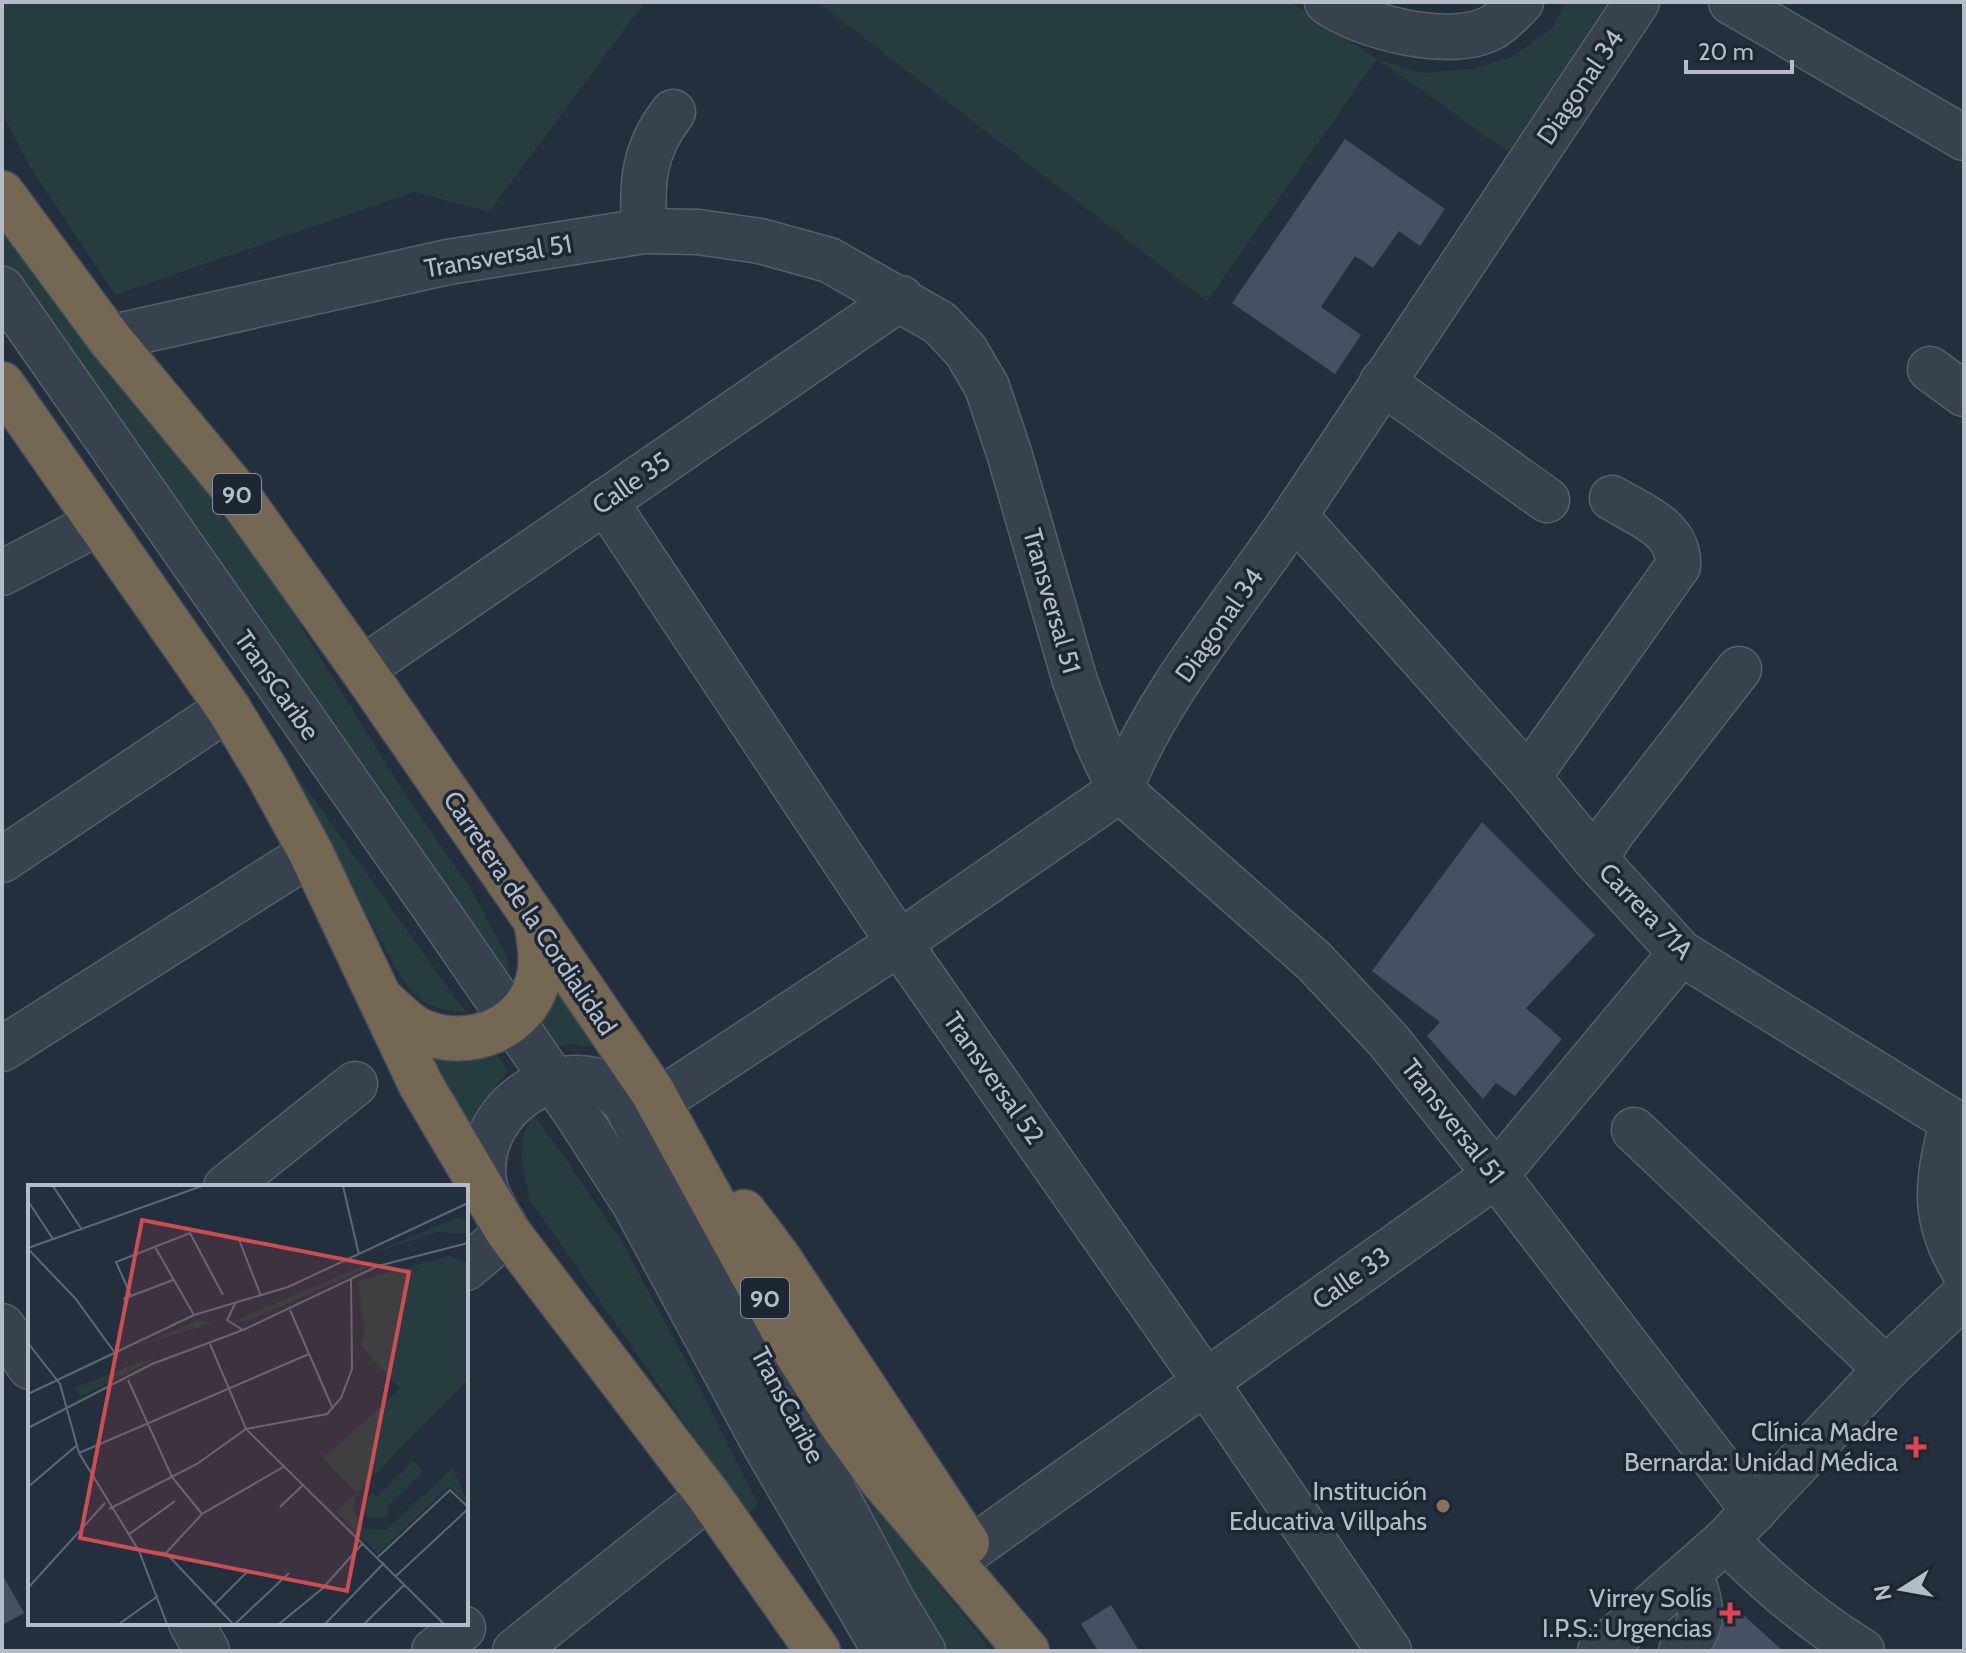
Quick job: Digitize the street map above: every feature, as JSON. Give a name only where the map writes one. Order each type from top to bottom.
[{"type":"highway","name":"Carretera de la Cordialidad","points":[[2,193],[109,338],[233,488],[536,921],[655,1096],[792,1346],[842,1425],[882,1480],[1030,1651]]},
{"type":"highway","points":[[2,384],[228,708],[289,809],[377,996],[445,1130],[508,1232],[709,1496],[818,1651]]},
{"type":"highway","points":[[377,996],[417,1030],[444,1039],[472,1039],[505,1025],[528,1002],[539,978],[542,953],[536,921]]},
{"type":"highway","points":[[655,1096],[778,1257],[971,1549],[1030,1651]]},
{"type":"street","points":[[1327,2],[1379,26],[1419,35],[1456,36],[1492,27],[1521,2]]},
{"type":"street","name":"Diagonal 34","points":[[1120,790],[1134,755],[1169,697],[1295,516],[1637,2]]},
{"type":"street","points":[[1731,2],[1964,138]]},
{"type":"street","points":[[644,231],[642,186],[645,166],[654,140],[673,112]]},
{"type":"street","name":"Transversal 51","points":[[109,338],[448,262],[644,231],[698,232],[760,241],[829,260],[901,298],[940,323],[966,351],[987,387],[1075,681],[1097,741],[1120,790],[1314,961],[1388,1040],[1496,1175],[1740,1526],[1740,1556],[1795,1602],[1862,1651]]},
{"type":"street","name":"TransCaribe","points":[[2,289],[544,1084],[647,1262],[766,1494],[859,1651]]},
{"type":"street","name":"Calle 35","points":[[362,669],[901,298]]},
{"type":"street","name":"TransCaribe","points":[[2,325],[213,631],[505,1025]]},
{"type":"street","points":[[1382,382],[1547,500]]},
{"type":"street","points":[[1528,777],[1678,566],[1671,536],[1612,498]]},
{"type":"street","name":"Transversal 52","points":[[605,501],[899,943],[1389,1651]]},
{"type":"street","name":"Carrera 71A","points":[[1295,516],[1681,953],[1958,1113],[1938,1179],[1941,1216],[1953,1253],[1964,1271]]},
{"type":"street","points":[[2,573],[98,523]]},
{"type":"street","points":[[1595,859],[1613,831],[1739,669]]},
{"type":"street","points":[[2,860],[228,708]]},
{"type":"street","points":[[655,1096],[899,943],[1120,790]]},
{"type":"street","points":[[2,1049],[311,853]]},
{"type":"street","name":"Calle 33","points":[[971,1549],[1496,1175],[1681,953]]},
{"type":"street","name":"TransCaribe","points":[[544,1084],[590,1079],[605,1084],[624,1101],[895,1605],[923,1651]]},
{"type":"street","points":[[229,1185],[355,1084]]},
{"type":"street","points":[[468,1266],[508,1232],[485,1188],[485,1154],[495,1124],[516,1099],[544,1084]]},
{"type":"street","name":"TransCaribe","points":[[544,1084],[578,1116],[634,1203],[780,1472],[885,1651]]},
{"type":"street","points":[[1634,1130],[1886,1369]]},
{"type":"street","points":[[1600,1651],[1740,1526],[1886,1369],[1964,1295]]},
{"type":"street","points":[[515,1651],[709,1496]]},
{"type":"street","points":[[1681,1651],[1693,1639],[1702,1610],[1690,1572]]},
{"type":"street","points":[[192,1625],[207,1651]]},
{"type":"green space","points":[[2,2],[645,2],[489,212],[414,192],[115,295],[32,170],[2,113]]},
{"type":"green space","points":[[817,2],[1291,2],[1377,59],[1207,301]]},
{"type":"green space","points":[[1566,2],[1614,2],[1508,152],[1377,59],[1421,73],[1472,69],[1512,57],[1553,27]]},
{"type":"green space","points":[[2,223],[230,512],[403,791],[472,891],[508,959],[509,977],[2,270]]},
{"type":"green space","points":[[284,757],[466,1013],[425,1002],[396,970]]},
{"type":"green space","points":[[553,975],[601,1047],[571,1044],[544,1049],[532,1034]]},
{"type":"green space","points":[[423,1051],[460,1060],[496,1052],[508,1071],[476,1111],[469,1129]]},
{"type":"green space","points":[[534,1114],[621,1240],[758,1505],[748,1514],[530,1200],[522,1166],[522,1147]]},
{"type":"green space","points":[[796,1391],[923,1565],[992,1651],[940,1651]]},
{"type":"building","points":[[1345,139],[1445,209],[1420,246],[1399,231],[1373,268],[1355,256],[1321,307],[1361,335],[1335,374],[1232,303]]},
{"type":"building","points":[[1482,822],[1595,935],[1526,1008],[1562,1039],[1515,1096],[1496,1083],[1483,1099],[1427,1036],[1440,1022],[1372,971]]},
{"type":"building","points":[[2,1574],[24,1613],[2,1625]]},
{"type":"building","points":[[1111,1605],[1139,1651],[1098,1651],[1081,1624]]},
{"type":"building","points":[[1737,1609],[1783,1651],[1695,1651]]},
{"type":"place","name":"Clínica Madre Bernarda: Unidad Médica","points":[[1916,1447]]},
{"type":"place","name":"Institución Educativa Villpahs","points":[[1443,1506]]},
{"type":"place","name":"Virrey Solís I.P.S.: Urgencias","points":[[1730,1613]]}]
